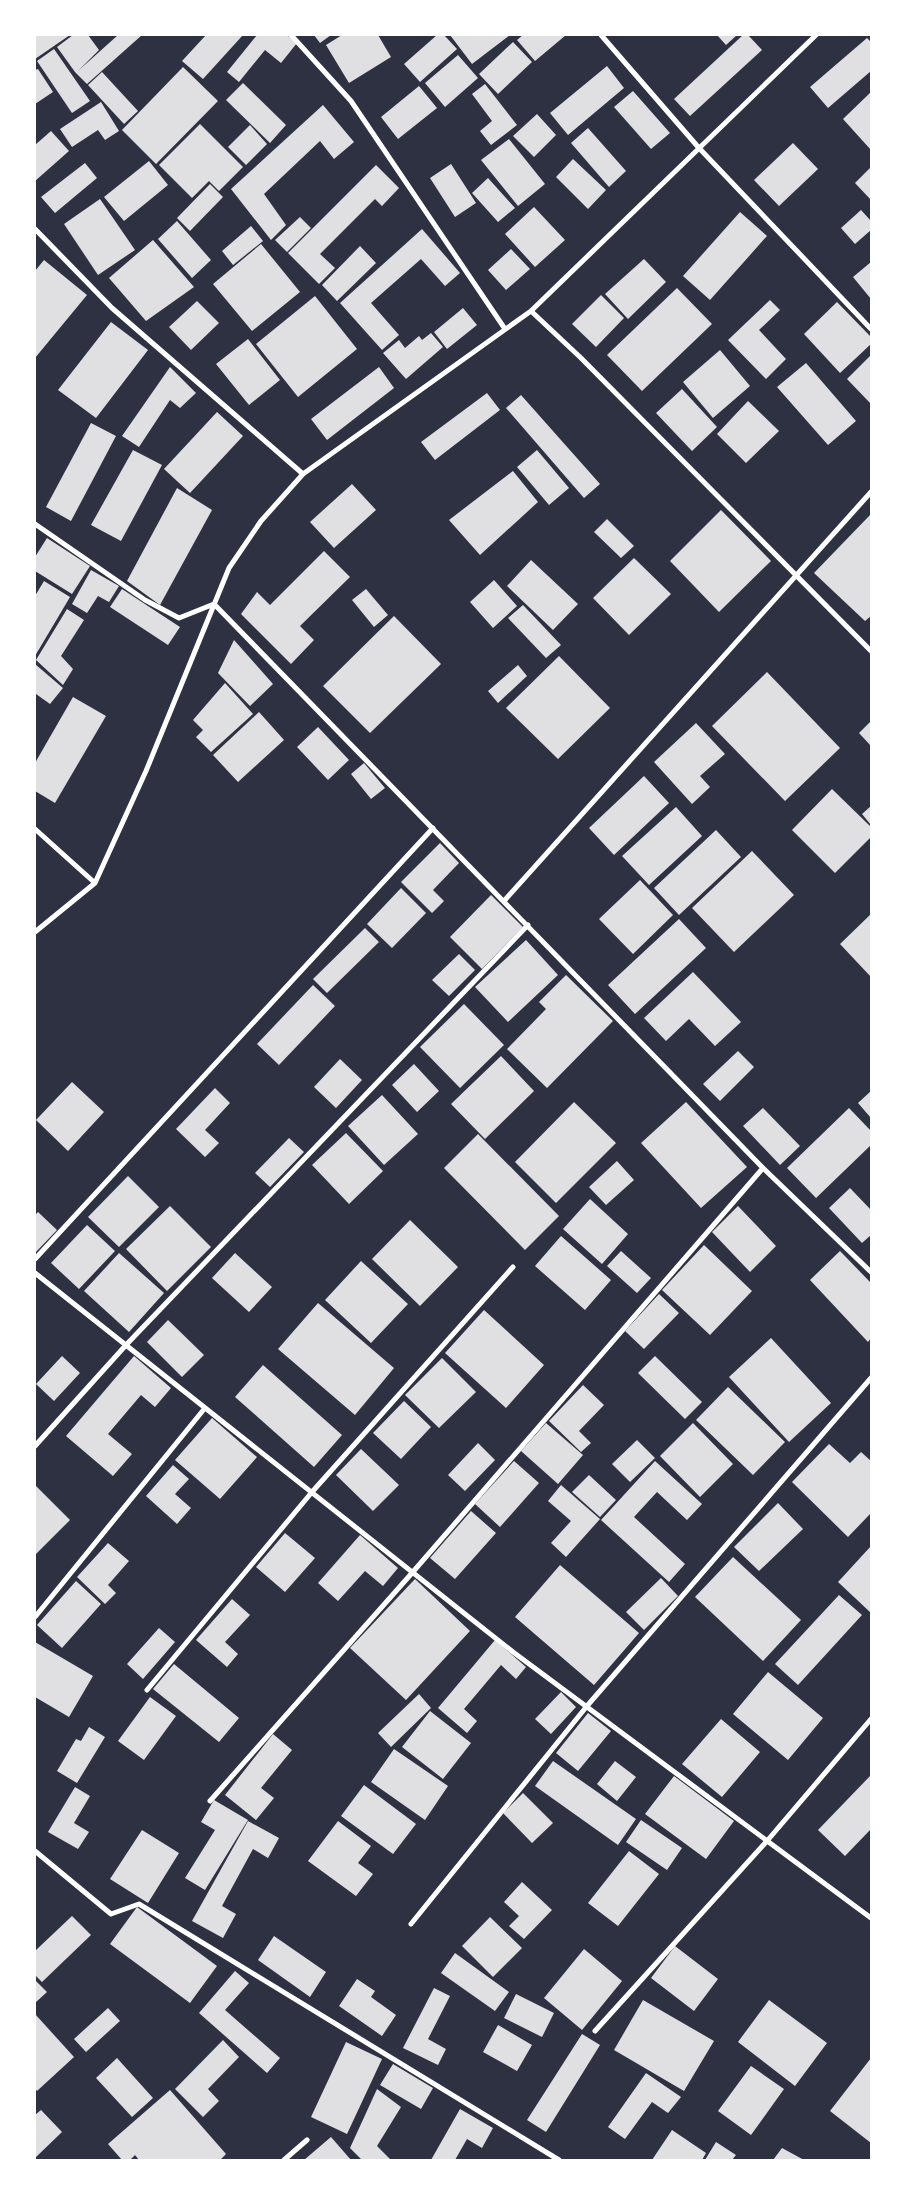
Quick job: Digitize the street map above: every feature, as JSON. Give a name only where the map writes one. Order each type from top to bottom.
[{"type":"street","points":[[291,35],[351,101],[505,329]]},
{"type":"street","points":[[601,35],[699,148],[871,329]]},
{"type":"street","points":[[35,932],[95,883],[146,771],[229,568],[261,521],[304,474],[531,311],[816,35]]},
{"type":"street","points":[[35,229],[112,308],[304,474]]},
{"type":"street","points":[[531,311],[871,651]]},
{"type":"street","points":[[504,901],[871,492]]},
{"type":"street","points":[[35,524],[145,600],[179,618],[214,604]]},
{"type":"street","points":[[214,604],[763,1168],[871,1272]]},
{"type":"street","points":[[35,1259],[433,828]]},
{"type":"street","points":[[35,829],[95,883]]},
{"type":"street","points":[[35,1446],[126,1345],[528,925]]},
{"type":"street","points":[[210,1801],[412,1573],[763,1168]]},
{"type":"street","points":[[148,1690],[312,1492],[514,1267]]},
{"type":"street","points":[[35,1273],[513,1652],[871,1918]]},
{"type":"street","points":[[411,1924],[587,1706],[871,1378]]},
{"type":"street","points":[[35,1617],[205,1408]]},
{"type":"street","points":[[594,2030],[767,1841],[871,1719]]},
{"type":"street","points":[[35,1850],[111,1914],[139,1904],[559,2160]]},
{"type":"street","points":[[284,2160],[307,2140]]},
{"type":"building","points":[[35,35],[70,35],[35,59]]},
{"type":"building","points":[[73,35],[88,35],[99,50],[78,71],[118,35],[142,35],[87,84],[75,72],[57,47]]},
{"type":"building","points":[[206,35],[243,35],[203,79],[182,61]]},
{"type":"building","points":[[257,35],[287,35],[297,43],[281,63],[265,50],[239,82],[227,72]]},
{"type":"building","points":[[314,35],[331,35],[320,43]]},
{"type":"building","points":[[342,35],[378,35],[391,57],[349,83],[326,45]]},
{"type":"building","points":[[437,35],[444,35],[457,49],[420,82],[404,64]]},
{"type":"building","points":[[450,35],[510,35],[472,64]]},
{"type":"building","points":[[523,35],[566,35],[535,61],[517,40]]},
{"type":"building","points":[[717,35],[737,35],[726,45]]},
{"type":"building","points":[[743,35],[748,35],[762,50],[690,116],[674,99]]},
{"type":"building","points":[[867,38],[871,42],[871,71],[828,108],[810,87]]},
{"type":"building","points":[[513,42],[532,62],[498,94],[479,74]]},
{"type":"building","points":[[54,49],[90,101],[72,113],[37,61]]},
{"type":"building","points":[[458,55],[478,78],[445,107],[425,83]]},
{"type":"building","points":[[607,66],[624,88],[568,135],[550,113]]},
{"type":"building","points":[[183,67],[218,101],[156,164],[122,130]]},
{"type":"building","points":[[38,69],[53,92],[35,104],[35,70]]},
{"type":"building","points":[[102,72],[138,111],[124,124],[88,85]]},
{"type":"building","points":[[243,83],[286,125],[270,143],[226,100]]},
{"type":"building","points":[[485,84],[517,125],[491,145],[480,131],[492,121],[472,94]]},
{"type":"building","points":[[419,86],[437,108],[398,139],[381,117]]},
{"type":"building","points":[[633,91],[670,133],[651,149],[614,107]]},
{"type":"building","points":[[871,92],[871,150],[843,119]]},
{"type":"building","points":[[101,102],[119,131],[105,140],[98,130],[72,147],[60,129]]},
{"type":"building","points":[[323,105],[354,142],[334,159],[320,141],[264,194],[286,225],[271,240],[231,189]]},
{"type":"building","points":[[537,114],[556,135],[534,157],[513,136]]},
{"type":"building","points":[[200,124],[243,167],[219,191],[209,181],[192,198],[159,165]]},
{"type":"building","points":[[250,125],[267,144],[246,165],[228,147]]},
{"type":"building","points":[[588,128],[626,171],[609,187],[571,143]]},
{"type":"building","points":[[51,131],[69,151],[35,181],[35,145]]},
{"type":"building","points":[[509,139],[545,184],[518,206],[481,160]]},
{"type":"building","points":[[793,143],[818,169],[779,206],[754,180]]},
{"type":"building","points":[[573,159],[606,190],[588,209],[556,177]]},
{"type":"building","points":[[149,161],[168,185],[124,221],[104,197]]},
{"type":"building","points":[[85,163],[97,178],[55,213],[41,197]]},
{"type":"building","points":[[451,164],[476,203],[455,217],[430,178]]},
{"type":"building","points":[[376,165],[399,188],[382,206],[375,199],[320,254],[335,268],[319,284],[288,253]]},
{"type":"building","points":[[871,167],[871,200],[855,183]]},
{"type":"building","points":[[488,178],[515,208],[498,222],[472,193]]},
{"type":"building","points":[[210,184],[223,197],[190,231],[177,218]]},
{"type":"building","points":[[100,199],[135,250],[98,275],[64,224]]},
{"type":"building","points":[[534,207],[565,240],[535,267],[505,234]]},
{"type":"building","points":[[861,210],[871,221],[871,230],[855,244],[841,228]]},
{"type":"building","points":[[740,212],[767,236],[710,300],[683,276]]},
{"type":"building","points":[[300,217],[311,228],[287,252],[275,240]]},
{"type":"building","points":[[177,221],[211,260],[192,278],[158,239]]},
{"type":"building","points":[[251,226],[263,241],[233,265],[222,251]]},
{"type":"building","points":[[422,229],[460,273],[445,286],[421,259],[371,303],[399,335],[382,350],[340,303]]},
{"type":"building","points":[[153,240],[194,287],[146,321],[109,278]]},
{"type":"building","points":[[261,244],[300,292],[252,331],[213,284]]},
{"type":"building","points":[[360,246],[376,263],[337,301],[322,285]]},
{"type":"building","points":[[511,249],[530,269],[506,290],[488,270]]},
{"type":"building","points":[[644,259],[666,282],[628,319],[605,294]]},
{"type":"building","points":[[44,260],[87,295],[35,358],[35,271]]},
{"type":"building","points":[[871,262],[871,299],[853,277]]},
{"type":"building","points":[[677,288],[712,324],[642,391],[607,355]]},
{"type":"building","points":[[601,295],[624,318],[596,347],[572,324]]},
{"type":"building","points":[[315,296],[357,349],[298,397],[256,344]]},
{"type":"building","points":[[770,300],[780,310],[759,330],[786,359],[766,379],[728,340]]},
{"type":"building","points":[[197,301],[219,323],[191,350],[169,327]]},
{"type":"building","points":[[837,302],[871,337],[871,344],[840,373],[804,334]]},
{"type":"building","points":[[463,308],[477,325],[447,349],[434,332]]},
{"type":"building","points":[[111,322],[148,350],[96,418],[58,390]]},
{"type":"building","points":[[431,333],[443,347],[406,379],[383,353],[399,340],[405,348],[419,336],[422,340]]},
{"type":"building","points":[[248,339],[280,380],[249,405],[216,364]]},
{"type":"building","points":[[720,350],[750,386],[713,418],[683,382]]},
{"type":"building","points":[[870,356],[871,358],[871,404],[847,379]]},
{"type":"building","points":[[806,363],[856,421],[828,445],[777,387]]},
{"type":"building","points":[[170,367],[196,393],[180,408],[170,400],[139,447],[122,436]]},
{"type":"building","points":[[379,367],[394,388],[327,440],[311,419]]},
{"type":"building","points":[[682,389],[717,427],[692,451],[656,413]]},
{"type":"building","points":[[487,393],[500,410],[435,460],[421,442]]},
{"type":"building","points":[[521,395],[600,484],[584,498],[506,408]]},
{"type":"building","points":[[748,401],[779,431],[746,463],[717,434]]},
{"type":"building","points":[[217,412],[243,436],[190,493],[164,469]]},
{"type":"building","points":[[91,423],[116,436],[71,521],[46,507]]},
{"type":"building","points":[[133,450],[162,465],[121,541],[91,525]]},
{"type":"building","points":[[537,450],[569,488],[549,505],[517,467]]},
{"type":"building","points":[[513,471],[538,502],[480,555],[449,520]]},
{"type":"building","points":[[352,484],[376,510],[334,548],[310,522]]},
{"type":"building","points":[[177,488],[212,510],[160,605],[127,581]]},
{"type":"building","points":[[721,510],[771,561],[719,612],[670,561]]},
{"type":"building","points":[[871,514],[871,616],[865,621],[814,573]]},
{"type":"building","points":[[607,519],[634,546],[621,558],[594,532]]},
{"type":"building","points":[[47,538],[90,566],[72,594],[35,571],[35,557]]},
{"type":"building","points":[[324,551],[350,577],[300,626],[314,640],[291,664],[241,614],[257,592],[270,605]]},
{"type":"building","points":[[634,558],[671,594],[629,635],[593,598]]},
{"type":"building","points":[[531,560],[578,604],[553,630],[507,586]]},
{"type":"building","points":[[91,570],[119,586],[109,602],[98,596],[87,613],[72,604]]},
{"type":"building","points":[[494,580],[517,606],[493,628],[470,602]]},
{"type":"building","points":[[44,581],[70,597],[35,656],[35,596]]},
{"type":"building","points":[[122,589],[180,627],[168,645],[110,607]]},
{"type":"building","points":[[366,589],[388,615],[374,627],[352,600]]},
{"type":"building","points":[[523,605],[561,645],[546,658],[508,618]]},
{"type":"building","points":[[67,609],[84,620],[61,656],[73,669],[63,685],[36,660]]},
{"type":"building","points":[[394,616],[441,664],[370,733],[323,686]]},
{"type":"building","points":[[234,640],[273,684],[250,706],[218,673]]},
{"type":"building","points":[[559,656],[610,708],[558,759],[506,708]]},
{"type":"building","points":[[35,664],[63,688],[50,704],[36,694],[35,696]]},
{"type":"building","points":[[518,665],[527,676],[498,703],[488,691]]},
{"type":"building","points":[[767,672],[840,748],[785,801],[712,726]]},
{"type":"building","points":[[225,683],[253,714],[211,752],[196,737],[203,730],[193,720]]},
{"type":"building","points":[[73,697],[106,716],[55,803],[35,791],[35,763]]},
{"type":"building","points":[[259,712],[284,740],[238,782],[213,755]]},
{"type":"building","points":[[871,721],[871,746],[859,733]]},
{"type":"building","points":[[696,723],[725,754],[700,776],[710,787],[692,804],[654,762]]},
{"type":"building","points":[[318,727],[349,760],[328,780],[297,747]]},
{"type":"building","points":[[364,763],[385,788],[371,799],[351,774]]},
{"type":"building","points":[[644,776],[669,803],[614,855],[589,828]]},
{"type":"building","points":[[832,789],[871,827],[871,837],[835,873],[792,830]]},
{"type":"building","points":[[871,806],[871,825],[862,814]]},
{"type":"building","points":[[676,807],[702,836],[649,885],[622,856]]},
{"type":"building","points":[[716,830],[741,857],[679,915],[654,888]]},
{"type":"building","points":[[440,843],[459,863],[433,890],[444,901],[432,913],[401,882]]},
{"type":"building","points":[[752,851],[794,895],[734,952],[692,908]]},
{"type":"building","points":[[640,880],[673,915],[633,954],[599,919]]},
{"type":"building","points":[[401,888],[426,913],[392,948],[367,924]]},
{"type":"building","points":[[491,895],[523,927],[482,969],[450,937]]},
{"type":"building","points":[[871,914],[871,977],[840,944]]},
{"type":"building","points":[[679,919],[706,948],[635,1014],[608,985]]},
{"type":"building","points":[[365,928],[379,942],[327,993],[313,979]]},
{"type":"building","points":[[526,940],[558,975],[508,1022],[475,987]]},
{"type":"building","points":[[459,954],[475,970],[449,996],[432,980]]},
{"type":"building","points":[[693,972],[741,1022],[715,1046],[689,1019],[666,1041],[644,1018]]},
{"type":"building","points":[[566,975],[613,1021],[547,1088],[507,1049],[546,1009],[539,1002]]},
{"type":"building","points":[[313,985],[335,1006],[279,1065],[257,1044]]},
{"type":"building","points":[[464,1004],[504,1045],[460,1088],[420,1047]]},
{"type":"building","points":[[738,1051],[754,1067],[720,1101],[703,1084]]},
{"type":"building","points":[[501,1056],[534,1091],[485,1139],[451,1104]]},
{"type":"building","points":[[340,1059],[362,1080],[336,1108],[314,1087]]},
{"type":"building","points":[[414,1064],[439,1091],[417,1112],[392,1085]]},
{"type":"building","points":[[72,1082],[104,1112],[68,1151],[36,1120]]},
{"type":"building","points":[[215,1088],[230,1103],[205,1130],[219,1143],[205,1157],[176,1129]]},
{"type":"building","points":[[871,1091],[871,1118],[858,1103]]},
{"type":"building","points":[[382,1095],[418,1134],[384,1165],[348,1126]]},
{"type":"building","points":[[574,1102],[616,1143],[556,1203],[515,1162]]},
{"type":"building","points":[[686,1102],[747,1167],[701,1208],[641,1143]]},
{"type":"building","points":[[763,1108],[800,1146],[780,1165],[743,1126]]},
{"type":"building","points":[[849,1108],[871,1131],[871,1145],[816,1198],[787,1168]]},
{"type":"building","points":[[346,1133],[383,1171],[349,1204],[312,1165]]},
{"type":"building","points":[[478,1134],[559,1216],[525,1250],[444,1168]]},
{"type":"building","points":[[289,1138],[304,1152],[270,1187],[255,1173]]},
{"type":"building","points":[[617,1161],[634,1180],[606,1205],[589,1187]]},
{"type":"building","points":[[128,1176],[159,1207],[119,1247],[88,1217]]},
{"type":"building","points":[[850,1188],[871,1210],[871,1235],[862,1243],[829,1208]]},
{"type":"building","points":[[590,1199],[628,1234],[602,1264],[563,1229]]},
{"type":"building","points":[[170,1206],[211,1247],[167,1291],[126,1249]]},
{"type":"building","points":[[738,1206],[776,1246],[750,1272],[712,1232]]},
{"type":"building","points":[[38,1212],[57,1230],[35,1253],[35,1215]]},
{"type":"building","points":[[410,1220],[458,1267],[420,1306],[372,1259]]},
{"type":"building","points":[[87,1225],[115,1251],[79,1289],[51,1263]]},
{"type":"building","points":[[561,1236],[611,1280],[585,1310],[535,1266]]},
{"type":"building","points":[[704,1245],[752,1291],[710,1335],[662,1290]]},
{"type":"building","points":[[621,1251],[651,1278],[637,1293],[607,1266]]},
{"type":"building","points":[[840,1251],[871,1283],[871,1338],[868,1342],[810,1280]]},
{"type":"building","points":[[119,1253],[164,1293],[129,1332],[84,1291]]},
{"type":"building","points":[[235,1253],[272,1287],[249,1312],[212,1278]]},
{"type":"building","points":[[361,1261],[408,1304],[371,1343],[325,1300]]},
{"type":"building","points":[[659,1294],[679,1313],[644,1349],[625,1331]]},
{"type":"building","points":[[318,1303],[394,1368],[355,1415],[278,1349]]},
{"type":"building","points":[[484,1310],[544,1365],[506,1408],[445,1353]]},
{"type":"building","points":[[168,1320],[204,1355],[182,1377],[147,1342]]},
{"type":"building","points":[[771,1338],[831,1403],[789,1442],[729,1377]]},
{"type":"building","points":[[62,1356],[80,1373],[54,1401],[36,1384]]},
{"type":"building","points":[[134,1356],[171,1388],[155,1407],[141,1395],[108,1434],[132,1454],[113,1476],[66,1436]]},
{"type":"building","points":[[655,1356],[702,1402],[685,1419],[638,1373]]},
{"type":"building","points":[[442,1358],[476,1392],[439,1428],[405,1395]]},
{"type":"building","points":[[263,1365],[342,1435],[314,1467],[235,1397]]},
{"type":"building","points":[[583,1385],[604,1405],[579,1431],[591,1443],[581,1452],[549,1421]]},
{"type":"building","points":[[728,1387],[785,1442],[753,1475],[696,1420]]},
{"type":"building","points":[[404,1401],[431,1427],[401,1459],[373,1433]]},
{"type":"building","points":[[212,1418],[257,1457],[220,1499],[175,1460]]},
{"type":"building","points":[[546,1423],[583,1455],[558,1484],[521,1451]]},
{"type":"building","points":[[693,1423],[733,1464],[700,1497],[660,1456]]},
{"type":"building","points":[[637,1440],[655,1458],[630,1482],[612,1464]]},
{"type":"building","points":[[478,1443],[495,1460],[465,1491],[448,1475]]},
{"type":"building","points":[[829,1444],[850,1463],[861,1452],[871,1461],[871,1513],[848,1537],[792,1482]]},
{"type":"building","points":[[361,1449],[399,1485],[373,1511],[336,1475]]},
{"type":"building","points":[[514,1461],[539,1483],[500,1527],[475,1504]]},
{"type":"building","points":[[655,1461],[702,1504],[687,1520],[657,1492],[634,1517],[685,1564],[669,1582],[601,1520]]},
{"type":"building","points":[[173,1465],[189,1479],[175,1494],[191,1508],[177,1524],[146,1496]]},
{"type":"building","points":[[589,1475],[616,1500],[600,1517],[572,1492]]},
{"type":"building","points":[[35,1485],[70,1520],[35,1555]]},
{"type":"building","points":[[561,1485],[600,1519],[566,1557],[551,1543],[571,1521],[548,1501]]},
{"type":"building","points":[[778,1503],[803,1529],[759,1571],[734,1547]]},
{"type":"building","points":[[471,1511],[496,1533],[455,1579],[430,1558]]},
{"type":"building","points":[[285,1533],[315,1558],[285,1592],[256,1567]]},
{"type":"building","points":[[360,1535],[398,1568],[383,1586],[365,1571],[338,1601],[318,1583]]},
{"type":"building","points":[[108,1543],[129,1561],[108,1585],[116,1593],[105,1604],[77,1577]]},
{"type":"building","points":[[871,1546],[871,1613],[838,1582]]},
{"type":"building","points":[[733,1557],[801,1620],[763,1661],[695,1597]]},
{"type":"building","points":[[560,1565],[639,1633],[594,1685],[515,1617]]},
{"type":"building","points":[[661,1578],[678,1596],[644,1630],[626,1612]]},
{"type":"building","points":[[415,1579],[470,1631],[406,1700],[350,1648]]},
{"type":"building","points":[[76,1581],[101,1604],[62,1648],[37,1625]]},
{"type":"building","points":[[839,1595],[862,1615],[798,1685],[775,1664]]},
{"type":"building","points":[[232,1599],[250,1615],[225,1642],[238,1654],[227,1667],[196,1640]]},
{"type":"building","points":[[159,1628],[175,1642],[143,1679],[127,1664]]},
{"type":"building","points":[[495,1640],[526,1667],[516,1679],[501,1665],[464,1709],[477,1721],[467,1733],[438,1708]]},
{"type":"building","points":[[35,1642],[93,1676],[69,1717],[35,1697]]},
{"type":"building","points":[[174,1664],[239,1718],[219,1742],[153,1689]]},
{"type":"building","points":[[768,1672],[823,1718],[788,1760],[733,1714]]},
{"type":"building","points":[[561,1692],[576,1707],[551,1734],[535,1719]]},
{"type":"building","points":[[419,1694],[431,1708],[391,1747],[378,1733]]},
{"type":"building","points":[[150,1697],[176,1716],[144,1760],[118,1741]]},
{"type":"building","points":[[430,1711],[471,1743],[443,1779],[402,1747]]},
{"type":"building","points":[[588,1713],[611,1731],[578,1771],[556,1753]]},
{"type":"building","points":[[721,1719],[760,1752],[722,1797],[682,1764]]},
{"type":"building","points":[[89,1727],[105,1737],[77,1783],[57,1771],[76,1739],[81,1741]]},
{"type":"building","points":[[273,1734],[292,1750],[261,1788],[274,1798],[256,1820],[225,1795]]},
{"type":"building","points":[[394,1749],[448,1786],[425,1820],[371,1782]]},
{"type":"building","points":[[553,1761],[636,1819],[618,1845],[535,1786]]},
{"type":"building","points":[[615,1761],[636,1777],[617,1801],[597,1784]]},
{"type":"building","points":[[871,1775],[871,1829],[845,1856],[818,1830]]},
{"type":"building","points":[[674,1776],[734,1821],[706,1859],[645,1814]]},
{"type":"building","points":[[364,1785],[416,1824],[393,1854],[341,1816]]},
{"type":"building","points":[[75,1787],[90,1796],[74,1823],[89,1832],[78,1849],[48,1832]]},
{"type":"building","points":[[523,1793],[553,1823],[532,1843],[503,1813]]},
{"type":"building","points":[[214,1800],[248,1820],[205,1890],[185,1878],[215,1830],[201,1822]]},
{"type":"building","points":[[641,1820],[682,1848],[667,1870],[626,1842]]},
{"type":"building","points":[[248,1821],[279,1838],[268,1858],[253,1849],[222,1906],[236,1914],[223,1938],[192,1921]]},
{"type":"building","points":[[338,1821],[371,1846],[358,1863],[373,1874],[356,1896],[308,1861]]},
{"type":"building","points":[[142,1830],[179,1853],[148,1903],[110,1879]]},
{"type":"building","points":[[629,1851],[659,1874],[618,1926],[588,1903]]},
{"type":"building","points":[[522,1882],[552,1910],[524,1939],[509,1926],[519,1916],[504,1902]]},
{"type":"building","points":[[137,1907],[217,1966],[190,2003],[110,1944]]},
{"type":"building","points":[[72,1916],[91,1935],[42,1982],[35,1975],[35,1951]]},
{"type":"building","points":[[490,1917],[522,1948],[493,1977],[462,1946]]},
{"type":"building","points":[[274,1936],[326,1972],[310,1997],[258,1960]]},
{"type":"building","points":[[675,1946],[718,1979],[694,2011],[651,1978]]},
{"type":"building","points":[[584,1949],[622,1981],[582,2030],[544,1998]]},
{"type":"building","points":[[455,1953],[509,1992],[495,2011],[441,1973]]},
{"type":"building","points":[[235,1971],[249,1983],[225,2010],[280,2058],[267,2073],[199,2013]]},
{"type":"building","points":[[357,1979],[375,1991],[371,1997],[396,2015],[382,2036],[339,2006]]},
{"type":"building","points":[[35,1980],[47,1992],[35,2003]]},
{"type":"building","points":[[434,1988],[450,1996],[428,2039],[446,2049],[438,2065],[403,2048]]},
{"type":"building","points":[[516,1994],[554,2013],[542,2037],[504,2018]]},
{"type":"building","points":[[643,2000],[714,2041],[684,2091],[614,2050]]},
{"type":"building","points":[[769,2000],[827,2043],[795,2086],[738,2042]]},
{"type":"building","points":[[108,2008],[120,2021],[86,2052],[74,2039]]},
{"type":"building","points":[[35,2014],[74,2057],[37,2091],[35,2088]]},
{"type":"building","points":[[498,2025],[532,2045],[517,2071],[483,2052]]},
{"type":"building","points":[[582,2034],[600,2045],[546,2132],[527,2120]]},
{"type":"building","points":[[223,2040],[239,2057],[208,2089],[219,2101],[203,2117],[175,2089]]},
{"type":"building","points":[[346,2042],[382,2059],[347,2134],[311,2117]]},
{"type":"building","points":[[117,2058],[153,2098],[132,2117],[96,2078]]},
{"type":"building","points":[[871,2058],[871,2143],[830,2111]]},
{"type":"building","points":[[393,2064],[433,2088],[421,2109],[380,2085]]},
{"type":"building","points":[[751,2066],[784,2089],[751,2135],[718,2111]]},
{"type":"building","points":[[646,2073],[681,2097],[668,2113],[652,2102],[625,2139],[608,2127]]},
{"type":"building","points":[[377,2089],[401,2107],[377,2146],[391,2160],[362,2160],[350,2148]]},
{"type":"building","points":[[170,2090],[226,2154],[220,2160],[139,2160],[135,2155],[130,2160],[122,2160],[108,2144]]},
{"type":"building","points":[[460,2109],[493,2128],[482,2148],[467,2139],[455,2160],[431,2160]]},
{"type":"building","points":[[41,2110],[62,2132],[35,2158],[35,2115]]},
{"type":"building","points":[[672,2130],[706,2153],[702,2160],[652,2160]]},
{"type":"building","points":[[331,2137],[351,2160],[304,2160]]},
{"type":"building","points":[[716,2142],[736,2155],[732,2160],[705,2160]]},
{"type":"building","points":[[782,2148],[804,2160],[773,2160]]}]
